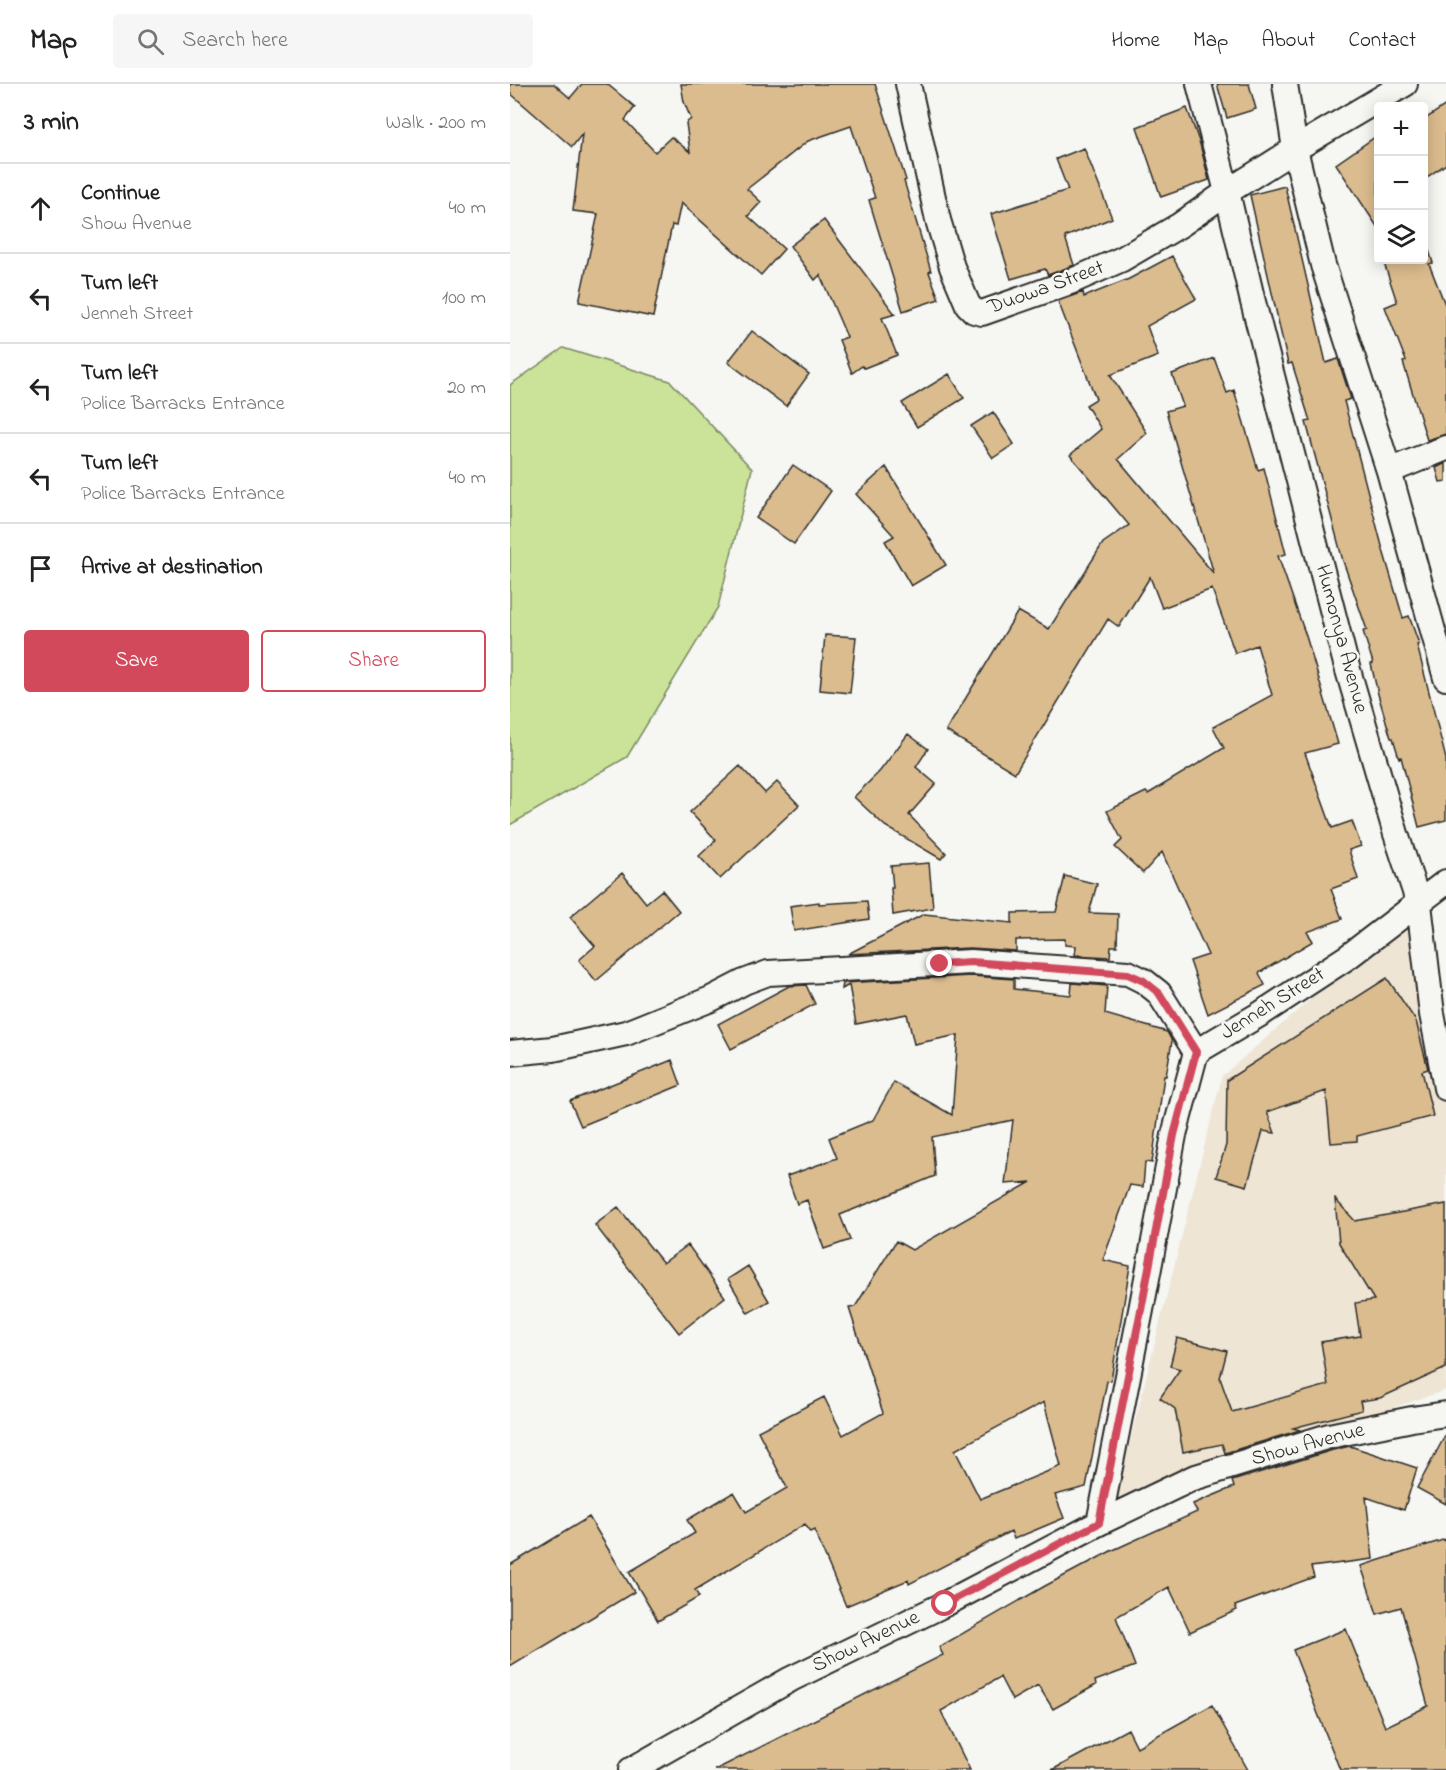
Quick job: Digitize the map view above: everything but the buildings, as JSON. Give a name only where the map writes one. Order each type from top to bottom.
[{"type":"street","name":"Duowa Street","points":[[908,84],[938,220],[952,267],[968,305],[974,311],[982,313],[1071,282],[1122,259],[1180,225],[1227,192]]},
{"type":"street","name":"Humonya Avenue","points":[[1199,84],[1345,660],[1419,904],[1432,1014],[1446,1088]]},
{"type":"street","points":[[1285,84],[1295,149],[1323,265],[1389,471],[1446,678]]},
{"type":"street","points":[[1227,192],[1405,84]]},
{"type":"street","points":[[1389,471],[1446,448]]},
{"type":"street","name":"Jenneh Street","points":[[1099,1523],[1174,1135],[1196,1052],[1262,1013],[1349,956],[1446,882]]},
{"type":"street","points":[[510,1053],[554,1049],[626,1033],[768,973],[971,962],[1128,974],[1144,981],[1159,993],[1196,1052]]},
{"type":"street","name":"Show Avenue","points":[[631,1770],[791,1679],[1193,1478],[1329,1436],[1446,1414]]},
{"type":"shaded area","points":[[1416,908],[1446,1074],[1446,1390],[1115,1501],[1222,1076]]},
{"type":"green space","points":[[563,348],[670,381],[752,469],[718,607],[627,757],[510,825],[510,385]]},
{"type":"route","points":[[940,964],[971,962],[1128,974],[1144,981],[1159,993],[1196,1052],[1174,1135],[1099,1523],[945,1604]]}]
